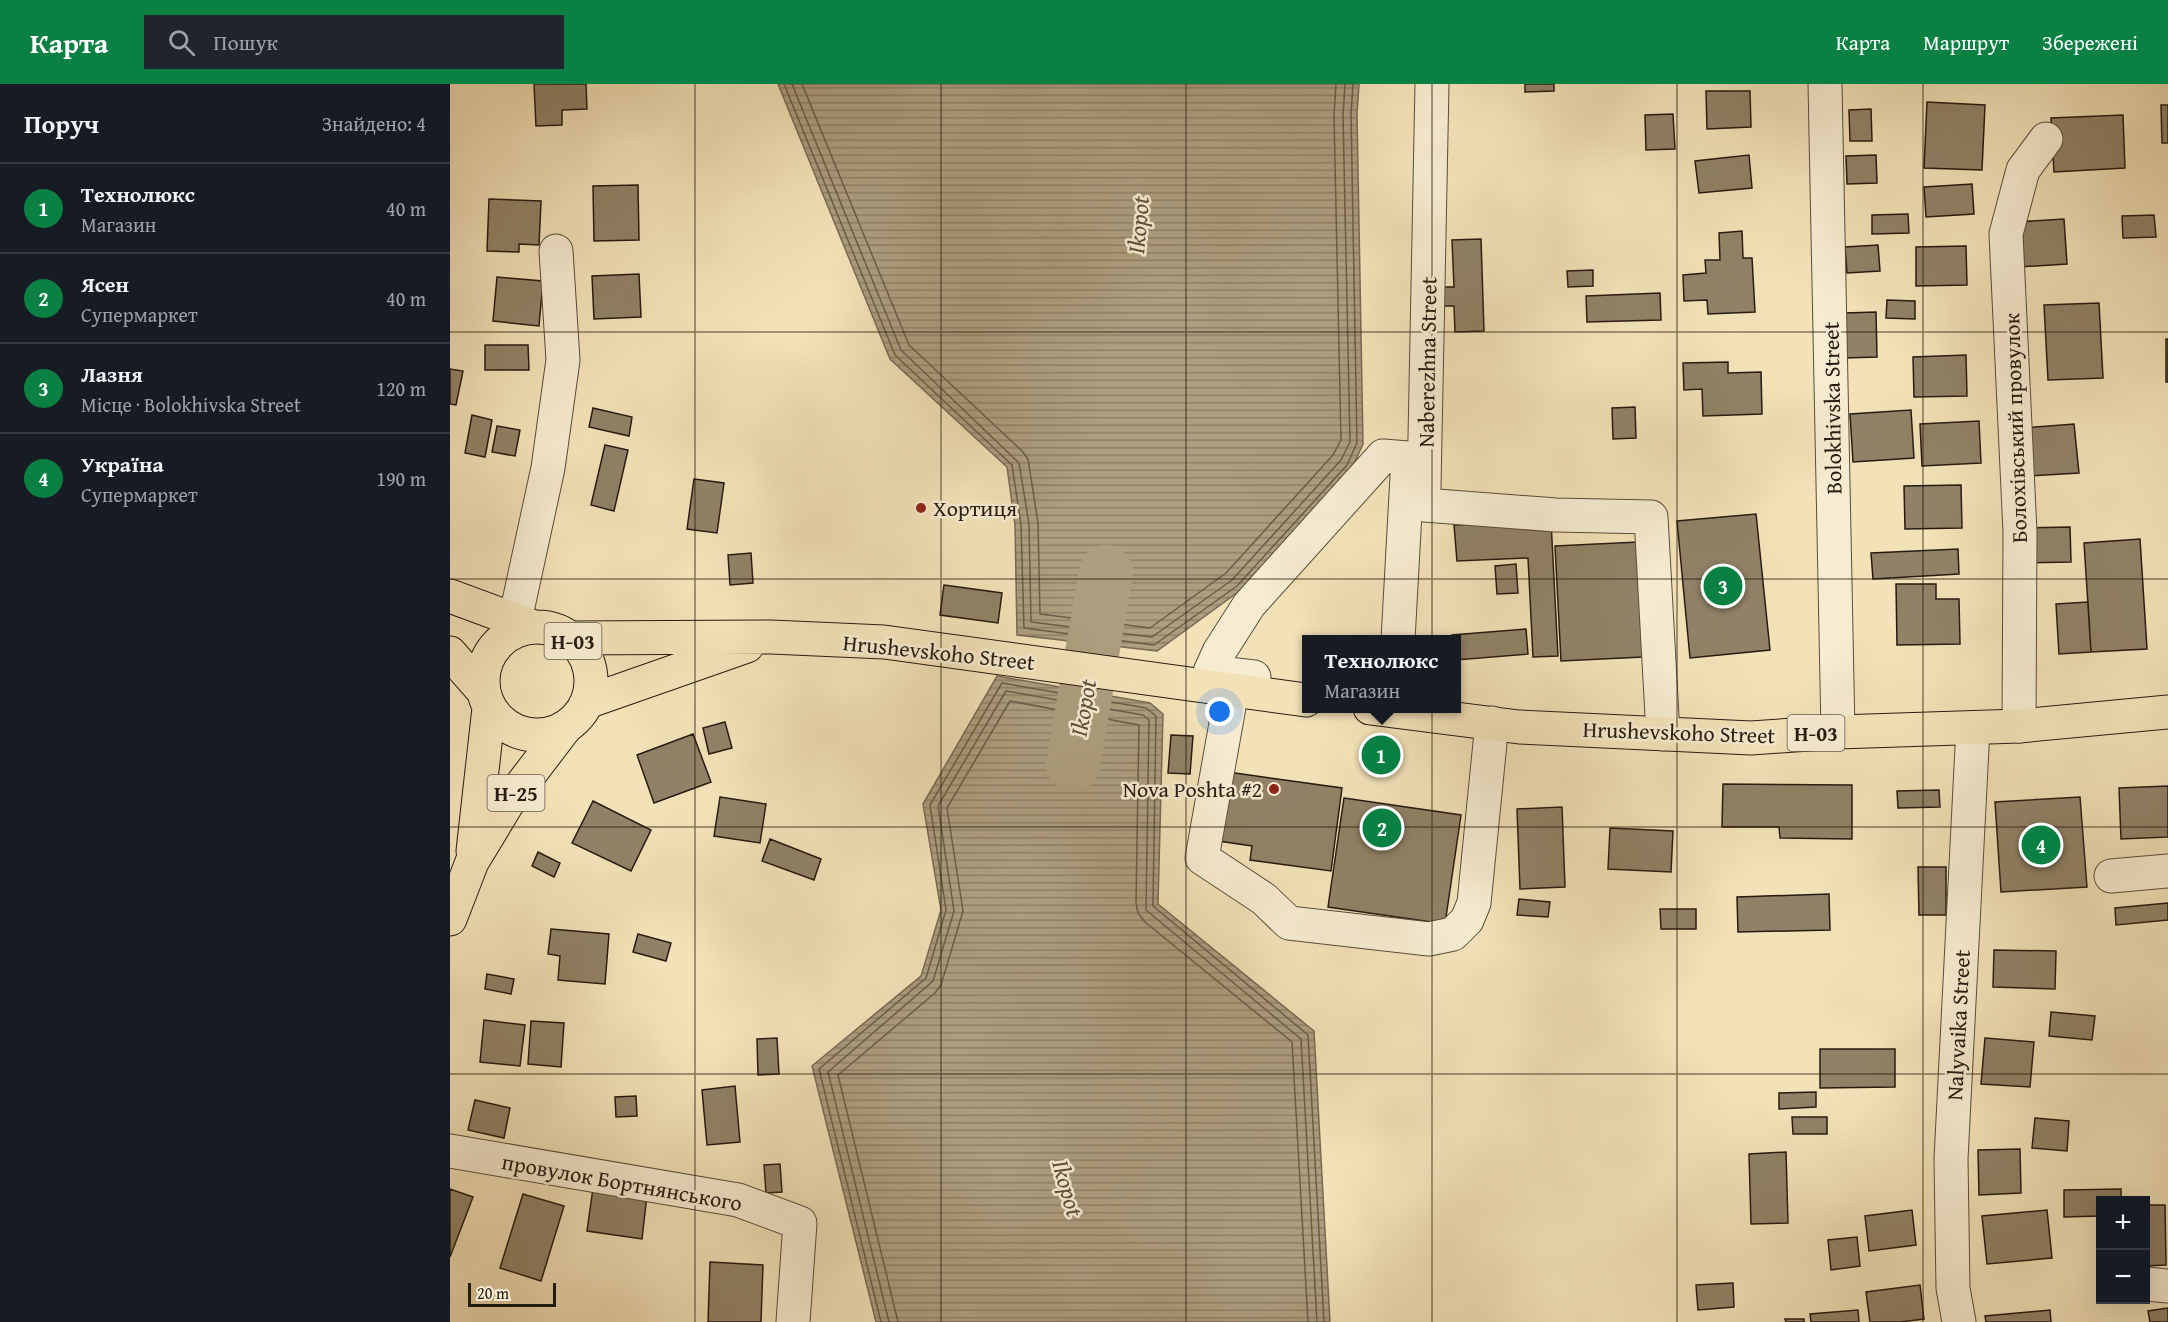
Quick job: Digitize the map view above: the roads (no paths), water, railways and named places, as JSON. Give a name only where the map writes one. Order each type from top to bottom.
[{"type":"main road","name":"Hrushevskoho Street","points":[[450,596],[524,623],[553,629],[569,638],[771,638],[884,642],[1302,699]]},
{"type":"main road","name":"Н-03","points":[[486,699],[483,672],[489,655],[500,640],[516,631],[524,623]]},
{"type":"main road","name":"Н-03","points":[[569,638],[582,651],[589,667],[591,684],[587,702]]},
{"type":"main road","name":"Н-03","points":[[587,702],[771,638]]},
{"type":"main road","points":[[450,653],[486,699],[500,722],[514,731],[531,736],[549,735],[566,728],[587,702]]},
{"type":"main road","name":"Н-25","points":[[472,862],[486,699]]},
{"type":"main road","name":"Hrushevskoho Street","points":[[1427,713],[1520,727],[1751,738],[1838,732],[2019,726],[2168,712]]},
{"type":"main road","name":"Н-25","points":[[450,919],[472,862],[507,804],[566,728]]},
{"type":"street","name":"Naberezhna Street","points":[[1421,635],[1432,84]]},
{"type":"street","name":"Bolokhivska Street","points":[[1825,84],[1838,732]]},
{"type":"street","name":"Болохівський провулок","points":[[2019,726],[2020,532],[2006,234],[2023,170],[2046,139]]},
{"type":"street","points":[[524,623],[563,360],[556,251]]},
{"type":"street","points":[[1302,684],[1210,672],[1249,605],[1383,456],[1408,458],[1398,635]]},
{"type":"street","points":[[1424,505],[1556,515],[1651,517],[1663,734]]},
{"type":"street","points":[[1221,688],[1202,858],[1264,899],[1289,923],[1429,939],[1453,934],[1467,920],[1474,903],[1492,723]]},
{"type":"street","name":"Nalyvaika Street","points":[[1959,1322],[1953,1288],[1951,1159],[1973,728]]},
{"type":"street","points":[[2111,876],[2168,871]]},
{"type":"street","name":"провулок Бортнянського","points":[[450,1151],[738,1200],[800,1223],[793,1322]]},
{"type":"street","points":[[2150,1284],[2168,1286]]},
{"type":"water","points":[[778,84],[1359,84],[1357,114],[1363,444],[1352,468],[1241,590],[1157,651],[1017,635],[1015,525],[1007,467],[890,359]]},
{"type":"water","points":[[997,676],[1150,703],[1163,714],[1158,904],[1314,1031],[1330,1322],[876,1322],[812,1066],[921,976],[941,910],[923,804]]},
{"type":"waterway","name":"Ikopot","points":[[1073,765],[1106,572]]},
{"type":"place","name":"Хортиця","points":[[921,508]]},
{"type":"place","name":"Лазня","points":[[1723,586]]},
{"type":"place","name":"Технолюкс","points":[[1381,755]]},
{"type":"place","name":"Nova Poshta #2","points":[[1274,789]]},
{"type":"place","name":"Ясен","points":[[1382,828]]},
{"type":"place","name":"Україна","points":[[2041,845]]}]
